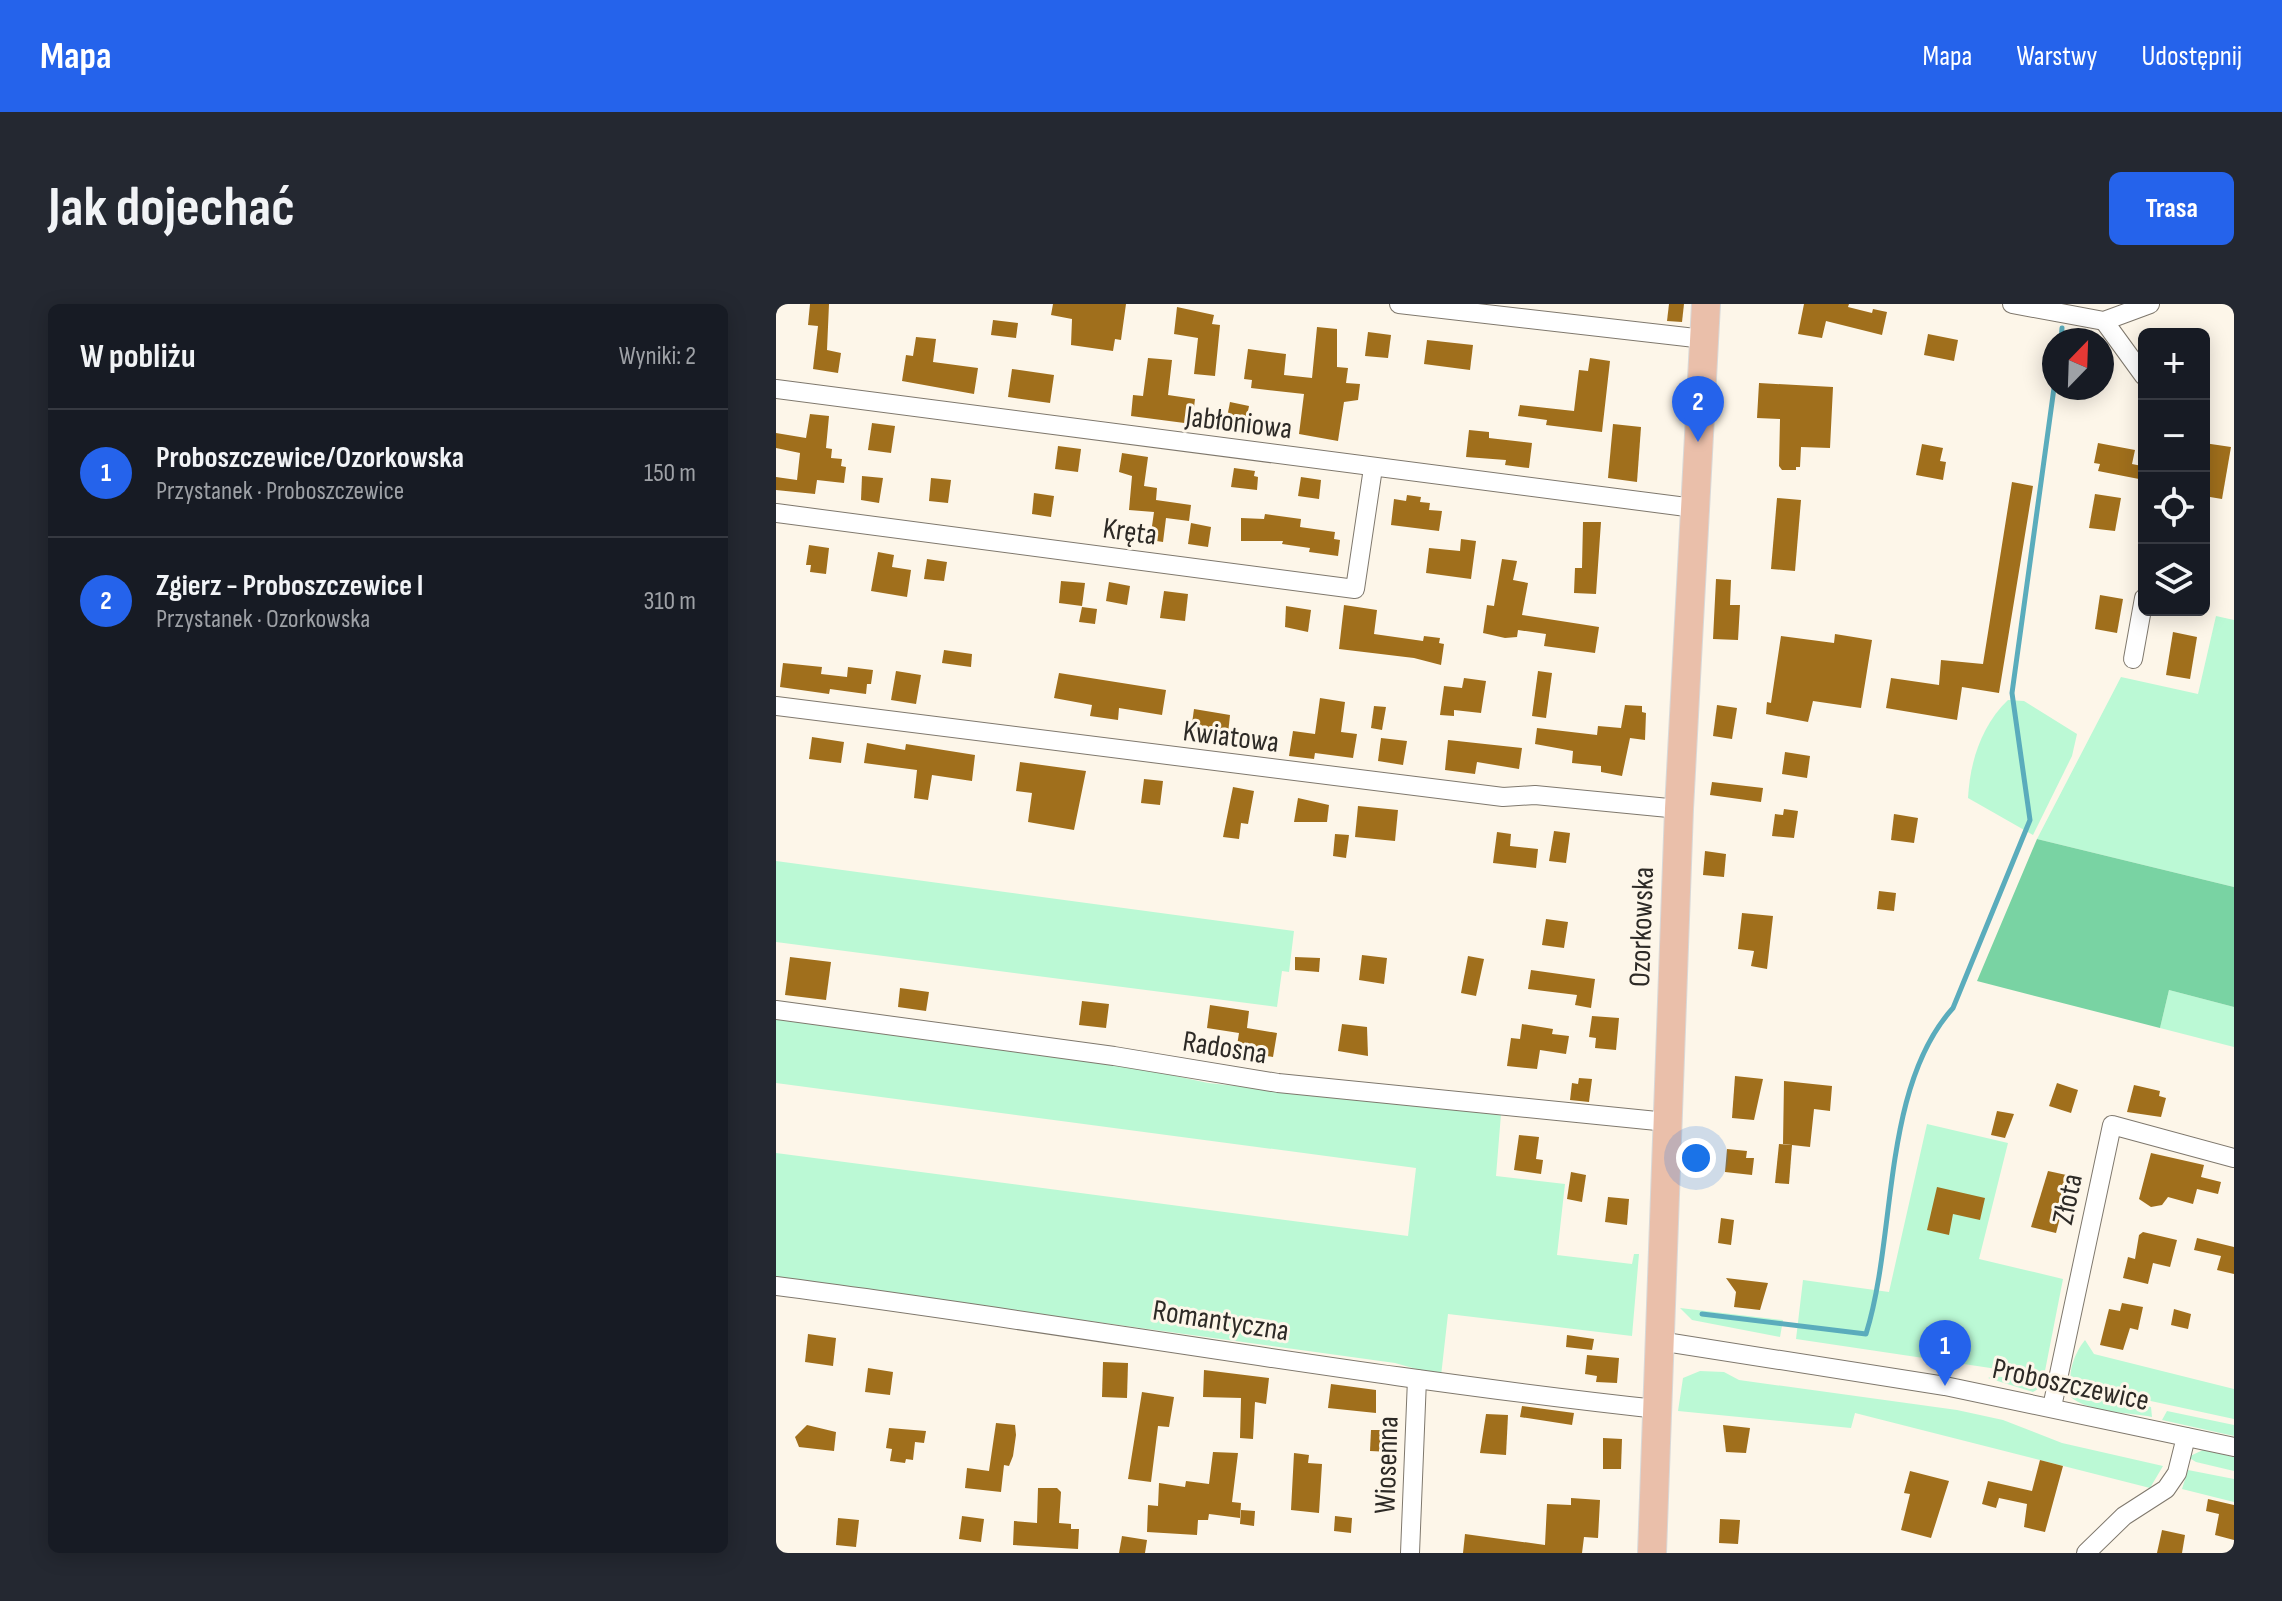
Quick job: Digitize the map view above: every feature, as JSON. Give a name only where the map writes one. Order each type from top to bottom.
[{"type":"main road","name":"Ozorkowska","points":[[1652,1553],[1679,809],[1706,304]]},
{"type":"street","points":[[1399,304],[1704,339]]},
{"type":"street","points":[[2012,304],[2104,321],[2150,304]]},
{"type":"street","points":[[2104,321],[2138,368]]},
{"type":"street","name":"Jabłoniowa","points":[[776,389],[1694,508]]},
{"type":"street","name":"Kręta","points":[[776,513],[1355,589],[1373,468]]},
{"type":"street","points":[[2133,659],[2141,616]]},
{"type":"street","name":"Kwiatowa","points":[[776,706],[1503,797],[1535,795],[1679,809]]},
{"type":"street","name":"Radosna","points":[[776,1010],[1114,1056],[1278,1083],[1667,1122]]},
{"type":"street","name":"Złota","points":[[2052,1407],[2112,1125],[2234,1158]]},
{"type":"street","name":"Romantyczna","points":[[776,1286],[978,1312],[1417,1379],[1657,1409]]},
{"type":"street","name":"Proboszczewice","points":[[1659,1341],[1945,1386],[2234,1447]]},
{"type":"street","name":"Wiosenna","points":[[1410,1553],[1417,1379]]},
{"type":"street","points":[[2086,1553],[2124,1516],[2166,1489],[2177,1473],[2186,1437]]},
{"type":"green space","points":[[2216,616],[2234,620],[2234,887],[2037,839],[2121,677],[2198,694]]},
{"type":"green space","points":[[2008,700],[2024,701],[2077,734],[2072,756],[2033,835],[1968,798],[1971,771],[1979,745],[1991,721]]},
{"type":"green space","points":[[2037,839],[2234,887],[2234,1007],[2169,990],[2160,1028],[1977,981]]},
{"type":"green space","points":[[776,861],[1294,931],[1289,972],[1282,971],[1277,1007],[776,942]]},
{"type":"green space","points":[[2169,990],[2234,1007],[2234,1047],[2160,1028]]},
{"type":"green space","points":[[776,1017],[1111,1062],[1208,1083],[1501,1114],[1496,1176],[1565,1184],[1557,1255],[1632,1264],[1634,1254],[1639,1254],[1632,1336],[1448,1314],[1441,1376],[1395,1363],[776,1278],[776,1153],[1408,1236],[1416,1168],[776,1083]]},
{"type":"green space","points":[[1927,1124],[2008,1143],[1979,1259],[2063,1279],[2044,1376],[1796,1339],[1803,1280],[1889,1292]]},
{"type":"green space","points":[[1680,1308],[1783,1320],[1780,1337],[1692,1320]]},
{"type":"green space","points":[[2085,1340],[2094,1354],[2234,1389],[2234,1419],[2072,1384],[2073,1362]]},
{"type":"green space","points":[[1700,1371],[1724,1372],[1739,1380],[1957,1410],[2003,1420],[2062,1443],[2163,1466],[2150,1488],[1855,1413],[1851,1428],[1678,1411],[1683,1378]]},
{"type":"green space","points":[[1994,1376],[2048,1383],[2033,1392],[1988,1378]]},
{"type":"green space","points":[[2063,1387],[2151,1407],[2152,1417],[2090,1407],[2069,1396]]},
{"type":"green space","points":[[2167,1411],[2234,1425],[2234,1436],[2162,1420]]},
{"type":"green space","points":[[2203,1450],[2234,1457],[2234,1471],[2196,1462],[2188,1457]]},
{"type":"green space","points":[[2188,1470],[2234,1479],[2234,1502],[2182,1489]]},
{"type":"building","points":[[810,304],[829,304],[827,350],[841,353],[838,373],[813,369],[818,326],[808,325]]},
{"type":"building","points":[[1053,304],[1126,304],[1121,340],[1115,339],[1113,351],[1071,345],[1072,319],[1051,315]]},
{"type":"building","points":[[1669,304],[1684,304],[1682,322],[1667,321]]},
{"type":"building","points":[[1804,304],[1849,304],[1848,307],[1872,313],[1873,309],[1887,312],[1882,335],[1826,321],[1822,338],[1798,334]]},
{"type":"building","points":[[1177,307],[1214,315],[1212,324],[1220,325],[1215,376],[1194,374],[1198,338],[1174,334]]},
{"type":"building","points":[[993,320],[1018,323],[1016,338],[991,335]]},
{"type":"building","points":[[1317,327],[1337,329],[1337,367],[1348,368],[1346,383],[1360,384],[1358,400],[1344,402],[1338,441],[1299,434],[1304,394],[1251,388],[1252,380],[1244,379],[1248,349],[1286,354],[1284,375],[1312,378]]},
{"type":"building","points":[[1368,332],[1391,335],[1388,358],[1365,356]]},
{"type":"building","points":[[1928,334],[1958,340],[1954,361],[1924,355]]},
{"type":"building","points":[[916,337],[936,339],[933,362],[978,368],[974,394],[902,381],[906,355],[913,356]]},
{"type":"building","points":[[1427,340],[1473,345],[1470,370],[1424,364]]},
{"type":"building","points":[[1148,358],[1172,360],[1168,395],[1195,399],[1192,424],[1131,416],[1133,395],[1143,396]]},
{"type":"building","points":[[1590,358],[1610,361],[1602,432],[1546,425],[1547,420],[1518,416],[1520,405],[1574,411],[1579,370],[1588,371]]},
{"type":"building","points":[[1012,369],[1054,375],[1050,403],[1008,397]]},
{"type":"building","points":[[1759,383],[1833,387],[1830,448],[1801,447],[1800,467],[1782,470],[1779,466],[1780,419],[1757,418]]},
{"type":"building","points":[[1230,402],[1249,406],[1244,431],[1225,428]]},
{"type":"building","points":[[810,414],[829,416],[826,448],[832,449],[831,458],[842,459],[841,466],[846,467],[844,483],[817,480],[815,494],[776,490],[776,477],[797,480],[800,453],[776,448],[776,433],[806,438]]},
{"type":"building","points":[[872,423],[895,426],[891,453],[868,450]]},
{"type":"building","points":[[1613,424],[1641,427],[1637,482],[1608,478]]},
{"type":"building","points":[[1469,430],[1489,432],[1489,438],[1532,443],[1529,468],[1505,465],[1506,460],[1466,457]]},
{"type":"building","points":[[2098,443],[2135,450],[2132,464],[2138,465],[2138,479],[2098,471],[2100,464],[2094,463]]},
{"type":"building","points":[[1922,444],[1943,448],[1940,461],[1946,462],[1943,480],[1916,475]]},
{"type":"building","points":[[2210,444],[2231,447],[2222,499],[2210,497]]},
{"type":"building","points":[[1058,446],[1081,449],[1078,472],[1055,469]]},
{"type":"building","points":[[1122,453],[1148,457],[1144,486],[1157,488],[1156,500],[1191,505],[1189,521],[1166,518],[1163,542],[1150,540],[1154,512],[1129,510],[1132,476],[1119,472]]},
{"type":"building","points":[[1234,468],[1255,471],[1257,490],[1231,487]]},
{"type":"building","points":[[862,476],[883,478],[879,503],[861,500]]},
{"type":"building","points":[[1301,477],[1321,480],[1319,499],[1298,496]]},
{"type":"building","points":[[931,478],[951,480],[948,503],[929,501]]},
{"type":"building","points":[[2012,482],[2033,486],[1999,693],[1962,687],[1957,720],[1886,708],[1891,678],[1939,685],[1941,660],[1983,664]]},
{"type":"building","points":[[1034,493],[1054,496],[1051,517],[1032,514]]},
{"type":"building","points":[[2095,494],[2121,498],[2115,531],[2089,528]]},
{"type":"building","points":[[1407,495],[1421,497],[1420,502],[1430,503],[1429,510],[1442,511],[1439,531],[1391,525],[1394,499],[1406,501]]},
{"type":"building","points":[[1777,498],[1801,500],[1795,571],[1771,569]]},
{"type":"building","points":[[1265,514],[1301,519],[1300,527],[1335,532],[1334,539],[1340,540],[1338,556],[1309,552],[1310,548],[1282,544],[1283,541],[1241,541],[1241,518],[1264,519]]},
{"type":"building","points":[[1583,522],[1601,522],[1596,594],[1574,593],[1575,568],[1582,568]]},
{"type":"building","points":[[1191,523],[1211,527],[1208,547],[1188,544]]},
{"type":"building","points":[[1461,539],[1476,541],[1471,579],[1426,573],[1429,548],[1460,551]]},
{"type":"building","points":[[809,545],[829,548],[826,574],[810,572],[811,565],[806,565]]},
{"type":"building","points":[[878,552],[894,555],[892,567],[911,570],[907,597],[871,591]]},
{"type":"building","points":[[927,559],[947,562],[944,581],[924,579]]},
{"type":"building","points":[[1502,559],[1517,561],[1513,580],[1528,583],[1522,615],[1599,627],[1595,653],[1544,646],[1546,634],[1518,630],[1517,637],[1505,638],[1483,633],[1487,605],[1494,606]]},
{"type":"building","points":[[1716,579],[1731,580],[1730,605],[1740,605],[1738,640],[1713,639]]},
{"type":"building","points":[[1061,581],[1085,583],[1082,606],[1059,603]]},
{"type":"building","points":[[1109,582],[1130,586],[1127,605],[1106,601]]},
{"type":"building","points":[[1164,591],[1188,594],[1185,621],[1160,618]]},
{"type":"building","points":[[2100,595],[2123,599],[2117,633],[2095,629]]},
{"type":"building","points":[[1344,605],[1377,610],[1374,634],[1423,641],[1424,636],[1440,638],[1439,643],[1444,644],[1441,665],[1414,658],[1339,649]]},
{"type":"building","points":[[1286,606],[1311,610],[1308,632],[1285,627]]},
{"type":"building","points":[[1082,607],[1097,609],[1095,624],[1079,622]]},
{"type":"building","points":[[2173,632],[2197,637],[2190,679],[2166,675]]},
{"type":"building","points":[[1835,634],[1872,640],[1861,708],[1813,701],[1808,722],[1766,714],[1767,702],[1771,703],[1781,636],[1834,643]]},
{"type":"building","points":[[944,650],[972,654],[971,667],[942,663]]},
{"type":"building","points":[[783,663],[822,667],[821,674],[847,677],[848,667],[873,670],[871,684],[867,684],[866,694],[830,689],[829,694],[780,687]]},
{"type":"building","points":[[896,671],[921,675],[916,704],[891,700]]},
{"type":"building","points":[[1538,671],[1552,673],[1546,718],[1532,716]]},
{"type":"building","points":[[1059,673],[1166,690],[1162,715],[1119,708],[1118,720],[1090,716],[1092,705],[1054,698]]},
{"type":"building","points":[[1464,678],[1486,681],[1481,713],[1454,710],[1454,716],[1440,715],[1444,686],[1462,688]]},
{"type":"building","points":[[1320,698],[1345,702],[1341,732],[1357,734],[1353,758],[1315,753],[1314,759],[1289,756],[1293,731],[1315,734]]},
{"type":"building","points":[[1625,705],[1642,706],[1642,712],[1646,713],[1645,740],[1630,738],[1622,776],[1601,772],[1601,766],[1572,763],[1573,751],[1535,744],[1537,728],[1597,735],[1598,726],[1621,728]]},
{"type":"building","points":[[1717,705],[1737,708],[1732,739],[1713,736]]},
{"type":"building","points":[[1374,706],[1386,707],[1382,730],[1371,728]]},
{"type":"building","points":[[1194,709],[1230,715],[1228,734],[1191,731]]},
{"type":"building","points":[[812,737],[844,742],[841,763],[809,759]]},
{"type":"building","points":[[1381,738],[1407,741],[1403,765],[1378,761]]},
{"type":"building","points":[[1448,740],[1522,748],[1519,769],[1477,762],[1475,774],[1445,770]]},
{"type":"building","points":[[867,743],[905,750],[906,744],[975,755],[972,781],[932,775],[928,800],[914,798],[917,770],[864,763]]},
{"type":"building","points":[[1785,752],[1810,756],[1807,778],[1782,774]]},
{"type":"building","points":[[1020,762],[1086,771],[1074,830],[1028,822],[1032,793],[1016,791]]},
{"type":"building","points":[[1144,779],[1163,781],[1160,805],[1141,803]]},
{"type":"building","points":[[1712,782],[1763,788],[1761,802],[1710,795]]},
{"type":"building","points":[[1233,787],[1254,791],[1248,824],[1241,823],[1239,839],[1223,837]]},
{"type":"building","points":[[1298,798],[1329,805],[1327,822],[1294,822]]},
{"type":"building","points":[[1358,806],[1398,810],[1395,841],[1355,837]]},
{"type":"building","points":[[1784,809],[1798,811],[1794,838],[1772,836],[1775,814],[1783,815]]},
{"type":"building","points":[[1894,814],[1918,818],[1914,843],[1891,840]]},
{"type":"building","points":[[1554,831],[1570,833],[1566,863],[1549,861]]},
{"type":"building","points":[[1497,832],[1511,834],[1510,846],[1538,849],[1536,868],[1493,863]]},
{"type":"building","points":[[1335,834],[1349,835],[1346,858],[1333,856]]},
{"type":"building","points":[[1705,851],[1726,854],[1724,877],[1703,875]]},
{"type":"building","points":[[1879,891],[1896,893],[1894,911],[1877,909]]},
{"type":"building","points":[[1742,913],[1773,916],[1767,969],[1751,966],[1754,951],[1738,949]]},
{"type":"building","points":[[1546,919],[1568,922],[1564,948],[1542,945]]},
{"type":"building","points":[[1362,955],[1387,958],[1384,984],[1359,980]]},
{"type":"building","points":[[1468,956],[1484,959],[1476,996],[1461,993]]},
{"type":"building","points":[[790,957],[831,962],[826,1000],[785,995]]},
{"type":"building","points":[[1295,957],[1320,958],[1319,972],[1295,970]]},
{"type":"building","points":[[1531,970],[1595,979],[1591,1008],[1575,1005],[1577,995],[1528,989]]},
{"type":"building","points":[[900,988],[929,992],[926,1011],[898,1007]]},
{"type":"building","points":[[1082,1001],[1109,1004],[1106,1028],[1079,1025]]},
{"type":"building","points":[[1210,1005],[1249,1011],[1247,1028],[1277,1033],[1273,1057],[1236,1052],[1239,1033],[1207,1028]]},
{"type":"building","points":[[1592,1016],[1619,1018],[1616,1050],[1595,1048],[1596,1038],[1589,1037]]},
{"type":"building","points":[[1342,1024],[1367,1027],[1368,1056],[1338,1051]]},
{"type":"building","points":[[1522,1024],[1553,1029],[1552,1034],[1569,1036],[1566,1054],[1540,1050],[1537,1069],[1507,1066],[1511,1038],[1520,1039]]},
{"type":"building","points":[[1735,1076],[1763,1079],[1754,1120],[1732,1118]]},
{"type":"building","points":[[1579,1078],[1592,1079],[1589,1102],[1570,1100],[1572,1083],[1578,1084]]},
{"type":"building","points":[[1784,1081],[1832,1086],[1830,1111],[1814,1109],[1810,1147],[1783,1144]]},
{"type":"building","points":[[2057,1083],[2078,1090],[2071,1113],[2049,1106]]},
{"type":"building","points":[[2134,1085],[2160,1091],[2159,1096],[2166,1098],[2161,1117],[2127,1112]]},
{"type":"building","points":[[1997,1111],[2014,1114],[2005,1138],[1991,1135]]},
{"type":"building","points":[[1519,1135],[1539,1137],[1536,1159],[1543,1160],[1541,1174],[1514,1170]]},
{"type":"building","points":[[1779,1144],[1792,1145],[1789,1184],[1775,1183]]},
{"type":"building","points":[[1727,1149],[1747,1151],[1746,1158],[1754,1158],[1752,1175],[1725,1172]]},
{"type":"building","points":[[2151,1153],[2204,1165],[2201,1177],[2221,1182],[2218,1194],[2197,1189],[2193,1204],[2168,1197],[2162,1205],[2151,1207],[2139,1199]]},
{"type":"building","points":[[2048,1171],[2071,1176],[2056,1233],[2031,1227]]},
{"type":"building","points":[[1571,1172],[1586,1175],[1582,1202],[1567,1199]]},
{"type":"building","points":[[1937,1187],[1985,1198],[1980,1220],[1953,1214],[1949,1235],[1927,1230]]},
{"type":"building","points":[[1608,1197],[1629,1199],[1627,1225],[1605,1222]]},
{"type":"building","points":[[1721,1218],[1734,1220],[1731,1245],[1718,1243]]},
{"type":"building","points":[[2143,1232],[2177,1240],[2170,1267],[2153,1263],[2148,1284],[2123,1278],[2128,1257],[2135,1259],[2139,1235]]},
{"type":"building","points":[[2197,1238],[2234,1247],[2234,1274],[2217,1270],[2221,1256],[2194,1250]]},
{"type":"building","points":[[1726,1278],[1768,1283],[1760,1310],[1734,1307],[1736,1292]]},
{"type":"building","points":[[2122,1303],[2143,1307],[2138,1330],[2130,1328],[2123,1350],[2100,1345],[2109,1309],[2120,1311]]},
{"type":"building","points":[[2174,1309],[2191,1314],[2188,1329],[2171,1325]]},
{"type":"building","points":[[808,1334],[836,1338],[833,1366],[805,1362]]},
{"type":"building","points":[[1567,1335],[1594,1339],[1592,1350],[1566,1347]]},
{"type":"building","points":[[1587,1355],[1619,1358],[1617,1383],[1596,1382],[1597,1376],[1585,1374]]},
{"type":"building","points":[[1103,1362],[1128,1363],[1127,1398],[1102,1397]]},
{"type":"building","points":[[868,1368],[893,1372],[890,1395],[865,1392]]},
{"type":"building","points":[[1204,1370],[1269,1378],[1266,1404],[1255,1402],[1253,1439],[1240,1438],[1241,1398],[1203,1397]]},
{"type":"building","points":[[1331,1384],[1376,1390],[1376,1413],[1328,1408]]},
{"type":"building","points":[[1142,1392],[1174,1397],[1169,1427],[1158,1426],[1151,1482],[1128,1479]]},
{"type":"building","points":[[1522,1406],[1574,1413],[1572,1425],[1520,1417]]},
{"type":"building","points":[[1486,1414],[1508,1415],[1506,1455],[1480,1453]]},
{"type":"building","points":[[996,1423],[1015,1425],[1016,1435],[1009,1466],[1004,1465],[1001,1492],[965,1488],[967,1468],[989,1471]]},
{"type":"building","points":[[807,1425],[836,1432],[834,1451],[799,1447],[795,1437]]},
{"type":"building","points":[[1723,1425],[1750,1428],[1746,1453],[1726,1452]]},
{"type":"building","points":[[889,1428],[926,1431],[924,1443],[915,1442],[913,1460],[906,1459],[905,1463],[890,1461],[892,1449],[886,1448]]},
{"type":"building","points":[[1371,1430],[1392,1430],[1391,1452],[1370,1451]]},
{"type":"building","points":[[1603,1438],[1622,1439],[1621,1469],[1603,1469]]},
{"type":"building","points":[[1213,1452],[1238,1453],[1232,1502],[1241,1503],[1240,1518],[1209,1514],[1208,1520],[1198,1520],[1197,1535],[1147,1532],[1148,1505],[1158,1506],[1159,1483],[1185,1487],[1186,1481],[1209,1484]]},
{"type":"building","points":[[1294,1453],[1309,1455],[1308,1463],[1322,1464],[1319,1513],[1291,1510]]},
{"type":"building","points":[[2040,1460],[2063,1466],[2045,1532],[2024,1527],[2027,1504],[1999,1498],[1996,1508],[1982,1504],[1988,1481],[2032,1491]]},
{"type":"building","points":[[1910,1471],[1949,1481],[1931,1538],[1901,1530],[1910,1494],[1904,1493]]},
{"type":"building","points":[[1038,1488],[1057,1488],[1061,1492],[1059,1523],[1071,1524],[1071,1529],[1079,1529],[1078,1549],[1013,1545],[1014,1521],[1037,1523]]},
{"type":"building","points":[[1571,1498],[1600,1500],[1598,1538],[1584,1537],[1582,1553],[1463,1553],[1465,1534],[1545,1545],[1547,1504],[1571,1505]]},
{"type":"building","points":[[2208,1499],[2234,1505],[2234,1540],[2215,1535],[2219,1514],[2206,1511]]},
{"type":"building","points":[[1241,1510],[1255,1511],[1254,1526],[1240,1524]]},
{"type":"building","points":[[962,1516],[984,1519],[981,1542],[959,1539]]},
{"type":"building","points":[[1335,1516],[1352,1518],[1351,1533],[1334,1531]]},
{"type":"building","points":[[838,1518],[859,1520],[856,1547],[836,1545]]},
{"type":"building","points":[[1720,1519],[1740,1520],[1738,1544],[1719,1543]]},
{"type":"building","points":[[2162,1530],[2185,1535],[2182,1553],[2157,1553]]},
{"type":"building","points":[[1122,1536],[1147,1540],[1145,1553],[1119,1553]]},
{"type":"waterway","points":[[1702,1314],[1866,1334],[1876,1295],[1902,1120],[1913,1079],[1930,1041],[1953,1008],[2030,820],[2012,693],[2052,400]]},
{"type":"place","name":"Zgierz - Proboszczewice I","points":[[1698,442]]},
{"type":"place","name":"Proboszczewice/Ozorkowska","points":[[1945,1386]]}]
